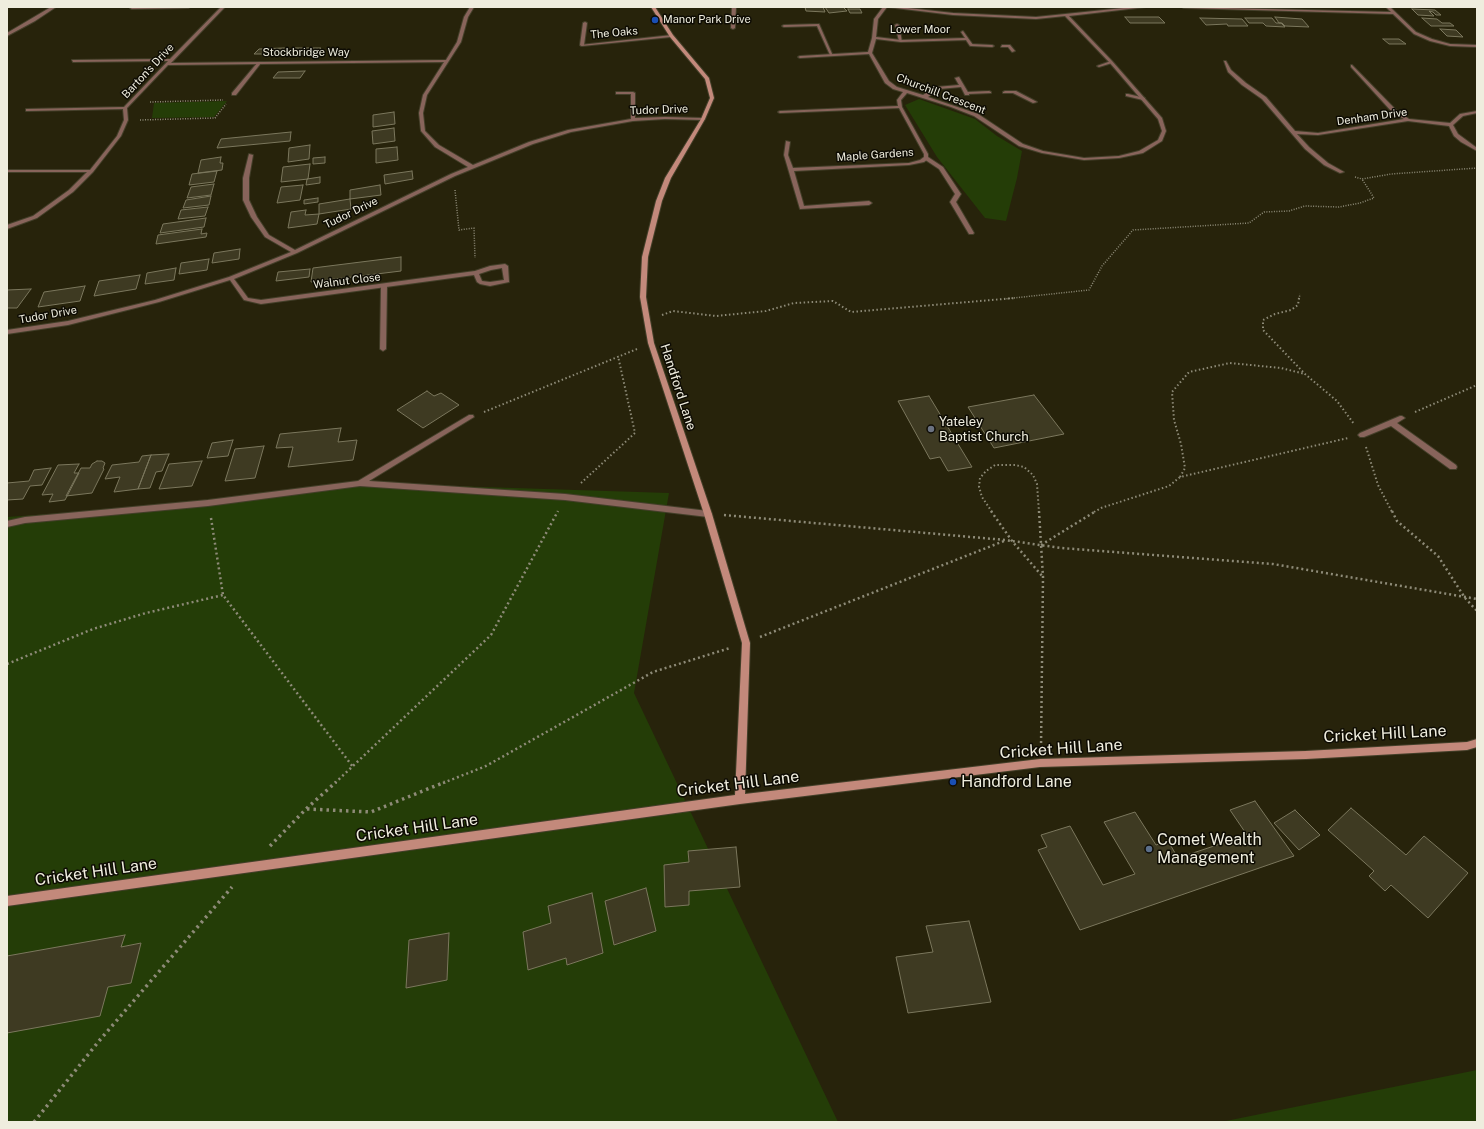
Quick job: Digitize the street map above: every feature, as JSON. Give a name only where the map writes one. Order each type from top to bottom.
[{"type":"street","points":[[7,35],[54,7]]},
{"type":"street","points":[[132,8],[188,7]]},
{"type":"street","name":"Barton's Drive","points":[[7,227],[35,217],[71,191],[92,171],[119,136],[126,120],[126,108],[130,102],[223,7]]},
{"type":"street","points":[[472,7],[466,17],[459,42],[424,95],[421,113],[423,131],[437,146],[472,167]]},
{"type":"street","name":"Handford Lane","points":[[653,7],[671,36],[707,79],[712,98],[703,119],[668,178],[659,201],[645,257],[643,297],[651,343],[708,514],[746,643],[740,799]]},
{"type":"street","points":[[733,28],[734,7]]},
{"type":"street","points":[[800,57],[870,53],[874,38],[876,19],[885,7]]},
{"type":"street","points":[[889,7],[1036,18],[1144,7]]},
{"type":"street","points":[[1184,7],[1394,13]]},
{"type":"street","points":[[1388,7],[1415,33],[1431,40],[1450,45],[1477,46]]},
{"type":"street","name":"Churchill Crescent","points":[[870,53],[887,82],[905,92],[976,115],[1021,145],[1042,152],[1084,159],[1119,157],[1141,152],[1160,141],[1164,131],[1160,119],[1111,62],[1067,16]]},
{"type":"street","name":"The Oaks","points":[[585,23],[582,45],[671,36]]},
{"type":"street","points":[[784,26],[818,25],[832,55]]},
{"type":"street","points":[[897,25],[901,41]]},
{"type":"street","points":[[7,31],[13,31]]},
{"type":"street","name":"Lower Moor","points":[[963,32],[971,45],[992,46]]},
{"type":"street","name":"Lower Moor","points":[[874,38],[901,41],[967,39]]},
{"type":"street","points":[[1002,46],[1009,46],[1013,51]]},
{"type":"street","name":"Stockbridge Way","points":[[73,61],[446,61]]},
{"type":"street","points":[[234,94],[259,62]]},
{"type":"street","points":[[1099,66],[1111,62]]},
{"type":"street","points":[[1225,62],[1229,72],[1264,98],[1307,148],[1326,164],[1342,172]]},
{"type":"street","points":[[1352,66],[1396,112],[1408,120]]},
{"type":"street","points":[[957,78],[967,94],[989,92]]},
{"type":"street","points":[[924,97],[938,88],[962,86]]},
{"type":"street","points":[[780,112],[900,107],[899,100],[905,92]]},
{"type":"street","points":[[1005,92],[1014,92],[1035,102]]},
{"type":"street","points":[[618,93],[633,93],[632,120]]},
{"type":"street","points":[[1128,95],[1143,99]]},
{"type":"street","name":"Maple Gardens","points":[[791,170],[909,164],[917,163],[926,158],[926,154],[900,107]]},
{"type":"street","points":[[28,110],[126,108]]},
{"type":"street","points":[[1477,112],[1462,115],[1451,125],[1456,135],[1462,141],[1477,150]]},
{"type":"street","name":"Tudor Drive","points":[[7,332],[68,323],[157,301],[231,278],[295,252],[453,175],[531,142],[570,131],[632,120],[665,118],[703,119]]},
{"type":"street","name":"Denham Drive","points":[[1294,132],[1318,134],[1408,120],[1451,125]]},
{"type":"street","points":[[788,142],[786,155],[802,208],[869,203]]},
{"type":"street","points":[[251,156],[246,178],[246,200],[254,217],[268,236],[295,252]]},
{"type":"street","points":[[926,158],[941,168],[958,194],[953,202],[971,232]]},
{"type":"street","points":[[7,171],[92,171]]},
{"type":"street","name":"Walnut Close","points":[[231,278],[246,299],[261,302],[476,273],[490,268],[505,266],[507,281],[490,284],[480,282],[476,273]]},
{"type":"street","points":[[383,349],[384,286]]},
{"type":"street","points":[[360,483],[471,417]]},
{"type":"street","points":[[1362,435],[1402,418]]},
{"type":"street","points":[[1392,422],[1453,467]]},
{"type":"street","points":[[7,524],[32,520],[208,503],[360,483],[565,497],[708,514]]},
{"type":"street","name":"Cricket Hill Lane","points":[[7,901],[740,799],[1040,763],[1306,755],[1467,746],[1477,743]]},
{"type":"path","points":[[126,120],[215,118],[229,100],[130,102]]},
{"type":"path","points":[[1342,172],[1362,179],[1391,174],[1477,168]]},
{"type":"path","points":[[453,175],[459,230],[474,228],[476,273]]},
{"type":"path","points":[[647,320],[673,311],[716,316],[766,310],[794,303],[833,301],[851,312],[1089,290],[1102,266],[1133,230],[1249,223],[1264,212],[1289,210],[1305,206],[1339,207],[1360,203],[1374,198],[1362,179]]},
{"type":"path","points":[[1300,294],[1298,306],[1263,320],[1263,330],[1305,374],[1337,401],[1362,435],[1378,485],[1397,521],[1438,556],[1465,598],[1477,611]]},
{"type":"path","points":[[471,417],[651,343]]},
{"type":"path","points":[[34,1122],[99,1041],[250,867],[306,809],[353,767],[491,635],[565,497],[635,433],[618,356]]},
{"type":"path","points":[[1042,545],[1079,520],[1101,508],[1169,486],[1180,477],[1185,468],[1181,444],[1174,420],[1172,392],[1189,372],[1230,363],[1281,368],[1305,374]]},
{"type":"path","points":[[1402,418],[1477,385]]},
{"type":"path","points":[[1180,477],[1362,435]]},
{"type":"path","points":[[1040,763],[1043,577],[1037,484],[1032,475],[1024,467],[1015,465],[995,465],[986,471],[980,478],[979,487],[982,497],[1012,541],[1043,577]]},
{"type":"path","points":[[208,503],[223,595],[353,767]]},
{"type":"path","points":[[708,514],[1005,540],[1042,545],[1273,564],[1477,599]]},
{"type":"path","points":[[306,809],[371,812],[486,766],[653,672],[746,643],[998,545],[1005,540]]},
{"type":"path","points":[[7,664],[93,629],[146,613],[223,595]]},
{"type":"green space","points":[[919,99],[975,119],[997,136],[1022,151],[1006,221],[985,218],[937,157],[905,105]]},
{"type":"green space","points":[[227,101],[214,117],[152,118],[154,103]]},
{"type":"green space","points":[[360,483],[669,493],[634,693],[838,1122],[7,1122],[7,517],[208,503]]},
{"type":"green space","points":[[1477,1070],[1477,1122],[1221,1122]]},
{"type":"building","points":[[805,7],[823,7],[825,12],[806,11]]},
{"type":"building","points":[[825,7],[843,7],[847,11],[829,13]]},
{"type":"building","points":[[848,9],[860,9],[862,13],[850,13]]},
{"type":"building","points":[[1412,9],[1435,10],[1441,15],[1436,15],[1429,11],[1434,16],[1418,15]]},
{"type":"building","points":[[1125,17],[1159,17],[1165,23],[1130,23]]},
{"type":"building","points":[[1275,17],[1302,19],[1309,27],[1285,26],[1282,23],[1279,23]]},
{"type":"building","points":[[1200,18],[1242,19],[1248,26],[1228,26],[1227,24],[1206,25]]},
{"type":"building","points":[[1245,18],[1272,18],[1276,23],[1281,23],[1285,27],[1266,26],[1263,23],[1249,23]]},
{"type":"building","points":[[1422,18],[1437,19],[1442,23],[1450,23],[1454,26],[1431,26]]},
{"type":"building","points":[[1440,29],[1456,30],[1463,37],[1447,36]]},
{"type":"building","points":[[1383,39],[1399,39],[1406,44],[1389,44]]},
{"type":"building","points":[[284,48],[280,54],[254,54],[259,49]]},
{"type":"building","points":[[295,48],[321,48],[317,54],[291,54]]},
{"type":"building","points":[[305,71],[300,78],[273,78],[278,72]]},
{"type":"building","points":[[394,112],[395,124],[373,127],[373,115]]},
{"type":"building","points":[[394,128],[395,141],[373,144],[372,131]]},
{"type":"building","points":[[291,132],[290,141],[217,148],[221,139]]},
{"type":"building","points":[[310,145],[309,159],[288,162],[289,148]]},
{"type":"building","points":[[397,147],[398,160],[376,163],[376,149]]},
{"type":"building","points":[[221,157],[220,163],[223,163],[222,170],[198,173],[201,160]]},
{"type":"building","points":[[325,157],[325,163],[313,164],[313,158]]},
{"type":"building","points":[[310,164],[308,179],[281,182],[283,167]]},
{"type":"building","points":[[217,171],[214,182],[189,185],[192,174]]},
{"type":"building","points":[[412,171],[413,179],[385,184],[384,175]]},
{"type":"building","points":[[320,177],[320,183],[306,185],[307,179]]},
{"type":"building","points":[[214,184],[211,195],[187,198],[191,187]]},
{"type":"building","points":[[303,185],[300,200],[277,203],[281,187]]},
{"type":"building","points":[[380,185],[381,195],[350,199],[350,190]]},
{"type":"building","points":[[211,196],[209,205],[183,208],[186,200]]},
{"type":"building","points":[[318,198],[318,202],[304,204],[304,200]]},
{"type":"building","points":[[350,199],[351,209],[319,214],[319,204]]},
{"type":"building","points":[[208,207],[205,216],[178,219],[181,210]]},
{"type":"building","points":[[306,210],[305,215],[319,214],[317,224],[288,228],[291,212]]},
{"type":"building","points":[[206,218],[204,227],[160,233],[163,224]]},
{"type":"building","points":[[202,229],[201,234],[207,233],[206,237],[156,244],[158,235]]},
{"type":"building","points":[[240,249],[239,259],[212,263],[214,253]]},
{"type":"building","points":[[401,257],[401,271],[311,282],[313,268]]},
{"type":"building","points":[[209,259],[207,270],[179,274],[181,263]]},
{"type":"building","points":[[176,268],[174,280],[145,284],[147,273]]},
{"type":"building","points":[[310,269],[309,277],[276,281],[278,272]]},
{"type":"building","points":[[140,275],[136,289],[94,296],[99,281]]},
{"type":"building","points":[[85,286],[80,301],[38,307],[44,292]]},
{"type":"building","points":[[31,289],[17,308],[7,308],[7,290]]},
{"type":"building","points":[[427,391],[434,396],[441,393],[459,405],[423,428],[397,410]]},
{"type":"building","points":[[1034,395],[1064,434],[994,448],[968,407]]},
{"type":"building","name":"Yateley Baptist Church","points":[[929,396],[972,467],[948,471],[940,457],[930,459],[898,401]]},
{"type":"building","points":[[341,428],[338,442],[357,440],[353,460],[288,467],[293,447],[276,448],[280,434]]},
{"type":"building","points":[[233,440],[228,456],[207,458],[212,443]]},
{"type":"building","points":[[264,446],[255,478],[225,481],[235,449]]},
{"type":"building","points":[[169,454],[162,471],[156,472],[150,488],[138,489],[151,455]]},
{"type":"building","points":[[151,455],[138,489],[114,492],[120,477],[105,479],[112,465],[139,462],[142,456]]},
{"type":"building","points":[[97,461],[102,461],[105,463],[104,469],[92,493],[66,496],[81,468],[90,468],[92,464]]},
{"type":"building","points":[[202,461],[192,486],[159,489],[169,464]]},
{"type":"building","points":[[79,464],[74,473],[79,473],[65,500],[49,502],[53,494],[42,495],[58,465]]},
{"type":"building","points":[[51,468],[42,485],[30,486],[23,499],[7,500],[7,483],[29,481],[34,470]]},
{"type":"building","points":[[1255,801],[1294,856],[1080,930],[1038,850],[1047,847],[1041,835],[1070,826],[1103,885],[1135,874],[1104,822],[1135,812],[1156,845],[1168,841],[1178,858],[1247,835],[1230,810]]},
{"type":"building","points":[[1351,808],[1406,855],[1424,836],[1468,873],[1428,918],[1391,885],[1385,891],[1369,876],[1374,871],[1328,830]]},
{"type":"building","points":[[1295,810],[1320,835],[1299,850],[1274,823]]},
{"type":"building","points":[[736,847],[740,887],[689,891],[689,905],[665,907],[664,865],[689,862],[688,851]]},
{"type":"building","points":[[646,888],[656,931],[614,945],[605,901]]},
{"type":"building","points":[[592,893],[603,953],[567,965],[566,958],[528,970],[523,932],[551,923],[548,906]]},
{"type":"building","points":[[969,921],[991,1002],[908,1013],[896,957],[933,952],[926,926]]},
{"type":"building","points":[[449,933],[447,980],[406,988],[409,940]]},
{"type":"building","points":[[125,935],[121,947],[141,943],[131,983],[108,987],[100,1016],[7,1033],[7,956]]},
{"type":"place","name":"Manor Park Drive","points":[[655,20]]},
{"type":"place","name":"Yateley Baptist Church","points":[[931,429]]},
{"type":"place","name":"Handford Lane","points":[[953,782]]},
{"type":"place","name":"Comet Wealth Management","points":[[1149,849]]}]
